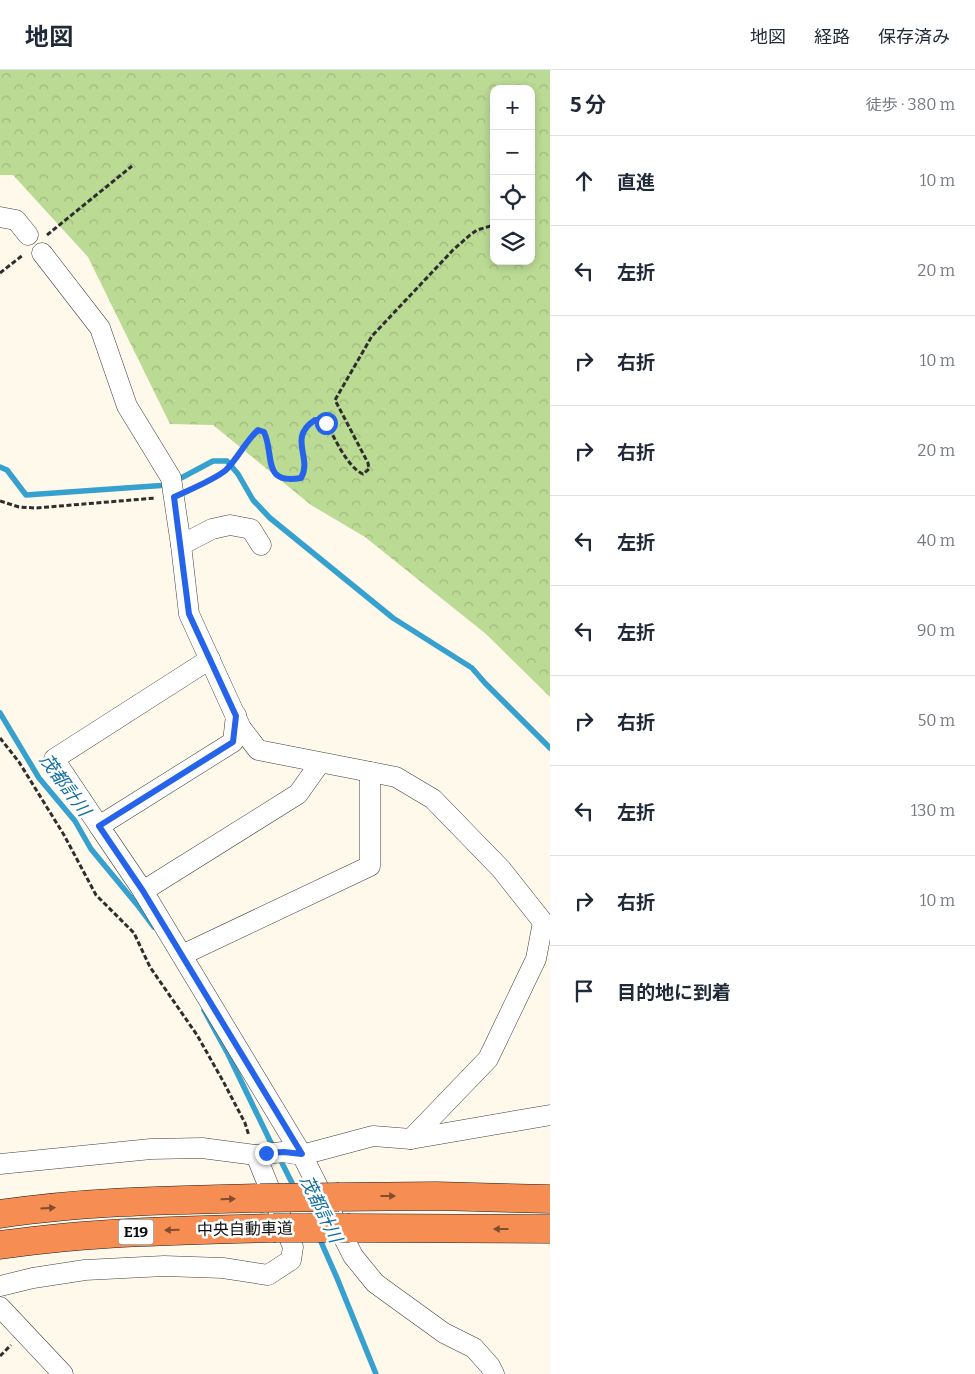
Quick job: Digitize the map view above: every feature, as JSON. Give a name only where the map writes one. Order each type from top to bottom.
[{"type":"highway","name":"中央自動車道","points":[[0,1214],[31,1209],[154,1201],[260,1198],[436,1196],[550,1199]]},
{"type":"highway","name":"中央自動車道","points":[[0,1245],[36,1240],[156,1230],[273,1228],[550,1229]]},
{"type":"street","points":[[0,217],[16,220],[100,328],[127,406],[173,488],[189,614],[242,728],[258,750],[396,777],[433,798],[501,869],[543,922],[536,959],[488,1059],[411,1139]]},
{"type":"street","points":[[181,545],[212,529],[230,525],[251,529],[261,544]]},
{"type":"street","points":[[210,659],[54,759],[143,891],[182,955],[277,1154],[375,1283],[444,1333],[474,1348],[490,1366],[494,1374]]},
{"type":"street","points":[[99,826],[233,742],[236,716]]},
{"type":"street","points":[[143,891],[298,794],[320,763]]},
{"type":"street","points":[[182,955],[370,866],[370,772]]},
{"type":"street","points":[[0,1164],[151,1148],[202,1148],[277,1154],[373,1136],[411,1139],[550,1115]]},
{"type":"street","points":[[0,1286],[34,1278],[85,1270],[164,1266],[224,1268],[268,1275],[291,1260],[293,1247],[277,1154]]},
{"type":"street","points":[[0,1307],[63,1374]]},
{"type":"path","points":[[0,274],[132,166]]},
{"type":"path","points":[[0,501],[20,507],[36,508],[173,488],[219,475],[227,469],[248,440],[258,430],[264,432],[268,440],[271,467],[274,474],[293,480],[301,478],[305,472],[301,440],[303,432],[315,420],[326,423],[351,465],[357,471],[364,474],[369,469],[368,463],[335,400],[372,336],[470,235],[477,230],[490,226]]},
{"type":"path","points":[[0,738],[19,762],[64,835],[96,895],[134,934],[150,967],[197,1035],[245,1123],[277,1154]]},
{"type":"green space","points":[[0,70],[550,70],[550,697],[486,634],[365,537],[311,505],[213,425],[170,424],[88,257],[13,175],[0,175]]},
{"type":"waterway","points":[[0,467],[7,470],[26,495],[168,485],[213,461],[227,461],[238,474],[253,500],[270,518],[393,618],[472,668],[550,748]]},
{"type":"waterway","name":"茂都計川","points":[[0,713],[39,778],[75,821],[91,849],[154,927]]},
{"type":"waterway","name":"茂都計川","points":[[204,1010],[228,1054],[274,1149]]},
{"type":"waterway","name":"茂都計川","points":[[279,1157],[295,1189]]},
{"type":"waterway","name":"茂都計川","points":[[318,1235],[376,1374]]},
{"type":"route","points":[[266,1153],[302,1154],[143,891],[99,826],[233,742],[236,716],[189,614],[174,497],[219,475],[227,469],[248,440],[258,430],[264,432],[268,440],[271,467],[274,474],[293,480],[301,478],[305,472],[301,440],[303,432],[315,420],[326,423]]}]
